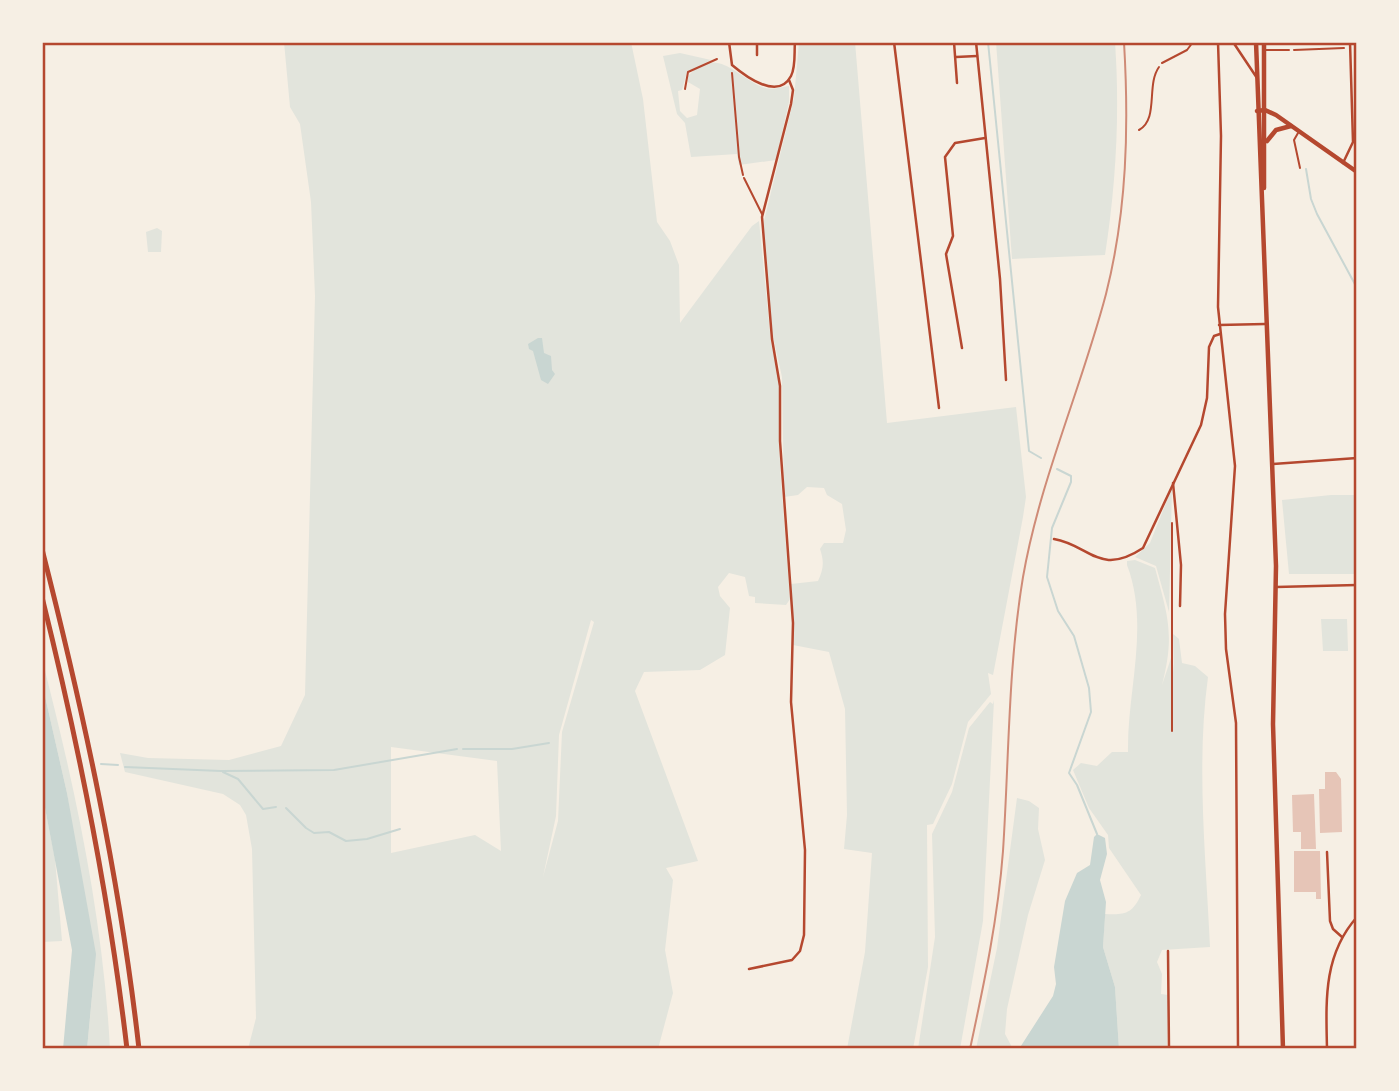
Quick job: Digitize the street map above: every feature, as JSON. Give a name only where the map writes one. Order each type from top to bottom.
[{"type":"highway","points":[[42,549],[103,812],[125,939],[139,1049]]},
{"type":"highway","points":[[42,597],[93,825],[127,1049]]},
{"type":"main road","points":[[1256,42],[1275,587],[1273,724],[1283,1049]]},
{"type":"main road","points":[[1263,196],[1267,141],[1264,42]]},
{"type":"main road","points":[[1257,111],[1265,110],[1357,172]]},
{"type":"main road","points":[[1267,141],[1276,130],[1291,126]]},
{"type":"street","points":[[729,42],[732,65],[769,87],[783,84],[792,75],[795,42]]},
{"type":"street","points":[[757,42],[757,55]]},
{"type":"street","points":[[894,42],[939,408]]},
{"type":"street","points":[[954,42],[957,83]]},
{"type":"street","points":[[976,42],[1000,279],[1006,380]]},
{"type":"street","points":[[1218,42],[1221,136],[1219,325],[1235,466],[1225,614],[1226,649],[1236,723],[1238,1049]]},
{"type":"street","points":[[1233,42],[1256,78]]},
{"type":"street","points":[[1343,163],[1353,142],[1350,42]]},
{"type":"street","points":[[955,57],[977,55]]},
{"type":"street","points":[[749,969],[792,960],[800,951],[805,889],[803,818],[791,702],[793,623],[783,493],[780,386],[772,339],[762,214],[791,104],[793,90],[789,80]]},
{"type":"street","points":[[962,348],[946,254],[953,236],[945,157],[954,143],[985,138]]},
{"type":"street","points":[[1219,325],[1266,324]]},
{"type":"street","points":[[1054,539],[1102,559],[1121,559],[1137,552],[1151,535],[1201,425],[1207,398],[1209,347],[1214,336],[1220,334]]},
{"type":"street","points":[[1271,464],[1357,458]]},
{"type":"street","points":[[1174,480],[1174,509],[1181,565],[1180,606]]},
{"type":"street","points":[[1275,587],[1357,585]]},
{"type":"street","points":[[1327,852],[1329,921],[1342,937]]},
{"type":"street","points":[[1327,1049],[1327,979],[1331,958],[1357,917]]},
{"type":"street","points":[[1168,951],[1170,1049]]},
{"type":"lane","points":[[1162,63],[1187,50],[1193,42]]},
{"type":"lane","points":[[1265,50],[1289,50]]},
{"type":"lane","points":[[685,89],[688,72],[717,60]]},
{"type":"lane","points":[[1298,132],[1294,140],[1300,168]]},
{"type":"lane","points":[[744,178],[762,214]]},
{"type":"path","points":[[1294,50],[1346,48]]},
{"type":"path","points":[[1139,130],[1149,119],[1151,80],[1162,63]]},
{"type":"path","points":[[732,65],[739,157],[744,178]]},
{"type":"path","points":[[1172,731],[1174,686],[1170,592],[1174,509]]},
{"type":"shaded area","points":[[284,42],[631,42],[643,99],[657,222],[670,241],[679,265],[680,323],[752,226],[759,221],[771,342],[779,381],[780,467],[790,599],[786,605],[755,603],[755,597],[749,596],[745,577],[729,573],[718,587],[720,596],[730,608],[725,655],[700,670],[644,672],[635,691],[698,861],[666,868],[673,880],[665,950],[673,993],[658,1049],[248,1049],[256,1018],[252,849],[246,815],[240,805],[223,794],[125,772],[120,753],[148,758],[229,760],[281,746],[305,695],[315,296],[311,202],[300,124],[290,107]],"holes":[[[591,620],[594,622],[562,732],[558,821],[543,877],[556,816],[559,735]],[[391,747],[497,761],[501,851],[475,835],[391,853]]]},
{"type":"shaded area","points":[[799,42],[855,42],[887,423],[1016,407],[1026,497],[1023,517],[993,675],[988,673],[991,694],[968,722],[952,784],[933,824],[927,825],[928,967],[913,1049],[847,1049],[865,952],[872,853],[844,849],[847,815],[845,709],[829,652],[793,645],[791,584],[818,581],[823,565],[820,549],[824,543],[843,543],[846,530],[842,504],[827,495],[824,488],[807,487],[798,495],[784,497],[782,377],[772,332],[763,225],[794,98]]},
{"type":"shaded area","points":[[996,42],[1115,42],[1116,149],[1105,255],[1012,259]]},
{"type":"shaded area","points":[[680,53],[711,60],[687,72],[682,90],[678,91],[680,111],[687,118],[697,115],[700,89],[688,82],[688,76],[708,63],[725,65],[766,88],[789,86],[789,102],[776,160],[739,165],[737,154],[691,157],[685,123],[677,114],[663,56]]},
{"type":"shaded area","points":[[157,228],[162,231],[161,252],[148,252],[146,232]]},
{"type":"shaded area","points":[[542,338],[544,353],[551,356],[555,374],[548,384],[541,380],[533,351],[529,349],[528,344]]},
{"type":"shaded area","points":[[1172,488],[1169,612],[1156,566],[1135,557],[1150,543]]},
{"type":"shaded area","points":[[1357,495],[1357,574],[1289,574],[1282,500]]},
{"type":"shaded area","points":[[1135,560],[1155,568],[1166,613],[1169,639],[1162,685],[1172,655],[1174,672],[1173,634],[1179,639],[1182,663],[1195,666],[1208,677],[1202,778],[1210,947],[1162,950],[1157,962],[1162,974],[1161,994],[1168,995],[1167,1049],[1119,1049],[1115,987],[1103,947],[1105,914],[1131,910],[1141,895],[1109,848],[1108,835],[1089,808],[1073,770],[1081,763],[1097,766],[1112,752],[1128,752],[1137,611],[1127,561]]},
{"type":"shaded area","points":[[1321,619],[1347,619],[1348,651],[1323,651]]},
{"type":"shaded area","points":[[42,659],[86,852],[101,950],[110,1049],[87,1049],[94,976],[67,793],[42,683]]},
{"type":"shaded area","points":[[42,683],[67,793],[96,954],[87,1049],[63,1049],[72,950],[42,792]]},
{"type":"shaded area","points":[[994,700],[983,921],[960,1049],[918,1049],[935,937],[932,834],[952,792],[969,728]]},
{"type":"shaded area","points":[[42,792],[55,859],[62,941],[42,942]]},
{"type":"shaded area","points":[[1017,798],[1029,801],[1039,808],[1038,829],[1045,860],[1028,915],[1007,1009],[1005,1034],[1013,1049],[976,1049],[997,948]]},
{"type":"shaded area","points":[[1097,834],[1105,838],[1107,854],[1100,880],[1106,902],[1103,947],[1115,987],[1119,1049],[1019,1049],[1053,996],[1056,984],[1054,967],[1065,901],[1077,873],[1090,865],[1094,837]]},
{"type":"building","points":[[1325,772],[1336,772],[1341,779],[1342,832],[1320,833],[1319,789],[1325,789]]},
{"type":"building","points":[[1314,794],[1316,849],[1301,849],[1301,832],[1293,832],[1292,795]]},
{"type":"building","points":[[1294,851],[1320,851],[1321,899],[1316,899],[1316,892],[1294,892]]},
{"type":"waterway","points":[[988,42],[1029,451],[1041,458]]},
{"type":"waterway","points":[[1306,169],[1311,199],[1317,214],[1357,288]]},
{"type":"waterway","points":[[1057,469],[1071,476],[1071,482],[1052,528],[1047,577],[1058,611],[1074,636],[1089,688],[1091,712],[1069,773],[1077,785],[1097,834]]},
{"type":"waterway","points":[[463,749],[512,749],[549,743]]},
{"type":"waterway","points":[[125,767],[221,771],[334,770],[457,749]]},
{"type":"waterway","points":[[101,764],[118,765]]},
{"type":"waterway","points":[[223,772],[238,779],[263,809],[276,807]]},
{"type":"waterway","points":[[286,808],[314,833],[329,832],[346,841],[367,839],[400,829]]},
{"type":"railway","points":[[970,1049],[990,951],[1001,876],[1012,679],[1023,577],[1050,470],[1106,294],[1118,232],[1125,169],[1124,42]]}]
